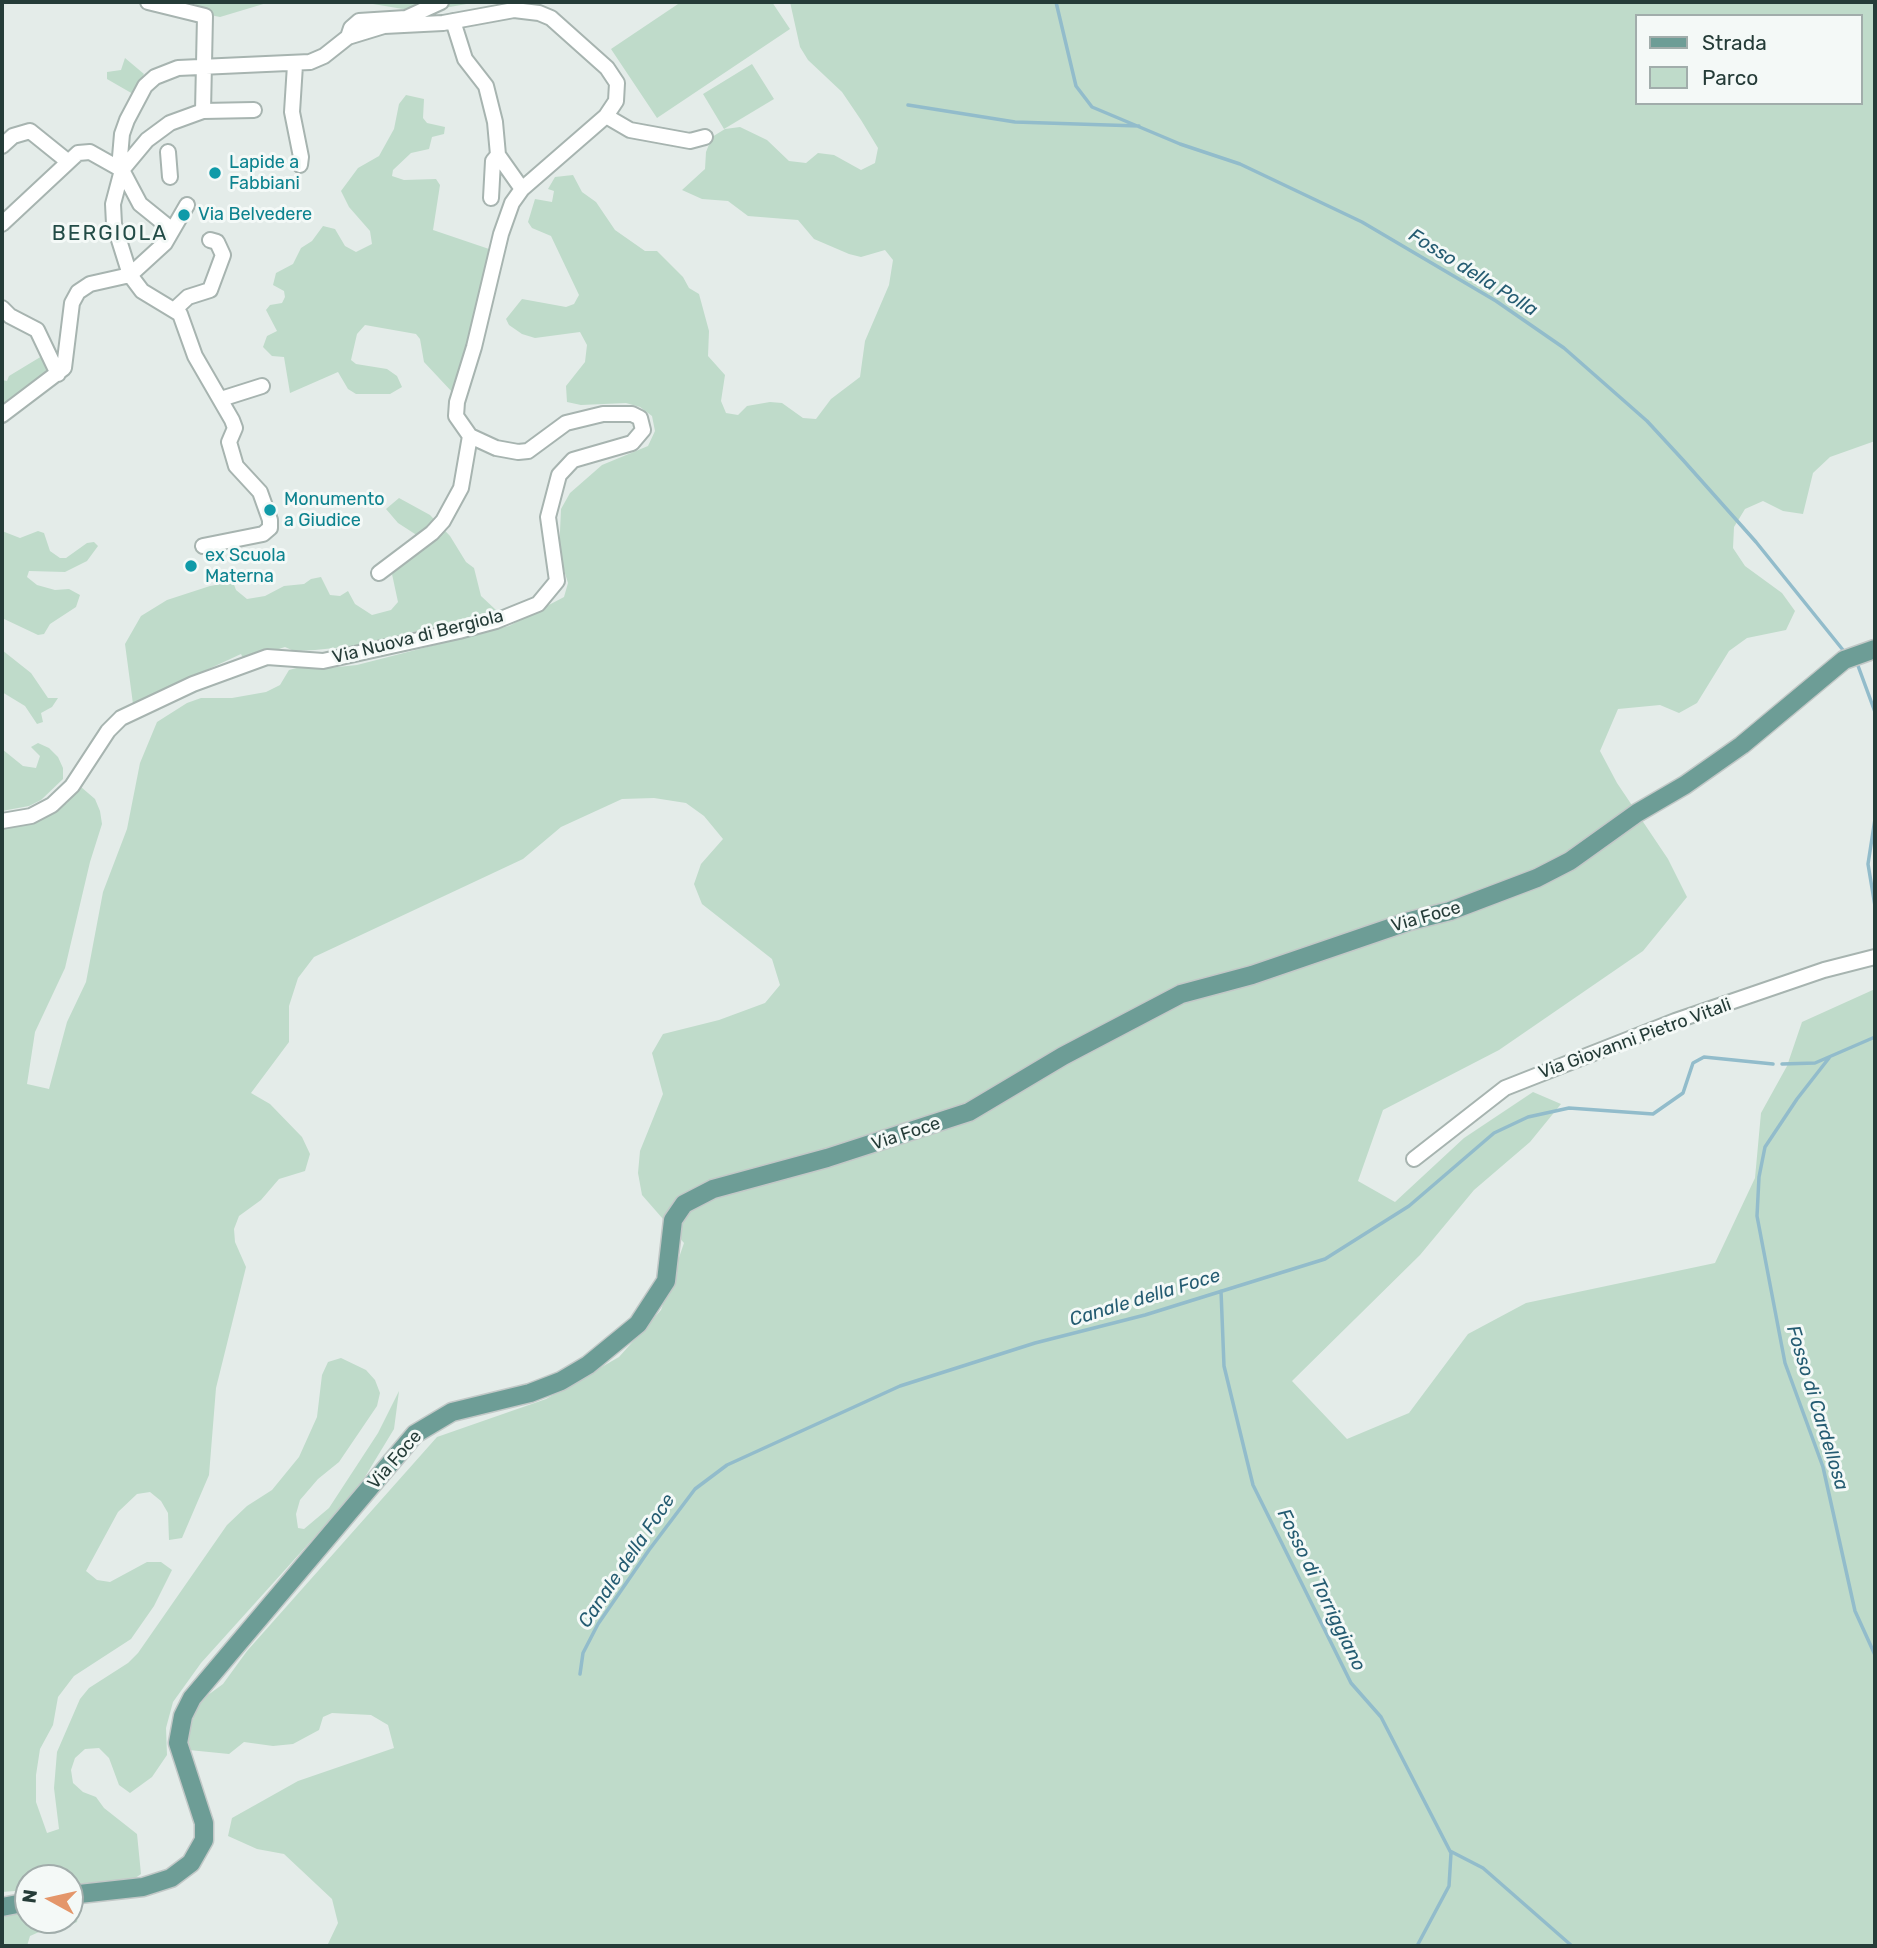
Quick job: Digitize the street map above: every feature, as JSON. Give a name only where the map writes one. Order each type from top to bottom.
[{"type":"main road","name":"Via Foce","points":[[84,1893],[143,1887],[171,1878],[188,1866],[204,1840],[204,1823],[178,1743],[183,1716],[198,1690],[415,1434],[452,1412],[530,1394],[561,1381],[588,1364],[638,1324],[666,1281],[673,1220],[684,1204],[713,1189],[827,1158],[970,1112],[1063,1056],[1181,994],[1252,975],[1410,921],[1450,911],[1537,878],[1570,861],[1637,813],[1685,785],[1742,745],[1844,660],[1875,649]]},
{"type":"street","points":[[148,2],[205,16],[203,111]]},
{"type":"street","points":[[348,37],[351,28],[359,21],[406,18],[441,2]]},
{"type":"street","points":[[168,236],[144,209],[122,170],[121,134],[145,86],[166,71],[295,65],[324,56],[348,37],[384,26],[453,22],[526,9],[551,18],[613,75],[618,92],[617,101],[606,116],[522,189],[505,219],[474,346],[457,402],[456,416],[470,436],[461,488],[443,521],[432,533],[379,573]]},
{"type":"street","points":[[453,22],[465,59],[486,86],[495,122],[498,155],[522,189]]},
{"type":"street","points":[[295,65],[292,112],[301,157],[300,165]]},
{"type":"street","points":[[202,546],[263,534],[270,528],[270,520],[260,492],[236,466],[229,442],[235,428],[195,356],[180,314],[142,291],[130,275],[112,211],[115,188],[122,170],[152,136],[180,117],[203,111],[254,110]]},
{"type":"street","points":[[606,116],[630,130],[690,141],[705,137]]},
{"type":"street","points":[[2,146],[13,136],[30,131],[66,160]]},
{"type":"street","points":[[2,224],[66,160],[78,153],[90,152],[122,170]]},
{"type":"street","points":[[168,152],[170,177]]},
{"type":"street","points":[[491,198],[492,160],[498,155]]},
{"type":"street","points":[[2,415],[58,374],[67,360],[75,295],[90,284],[130,275],[168,236],[187,205]]},
{"type":"street","points":[[174,310],[188,297],[210,290],[223,255],[217,242],[210,240]]},
{"type":"street","points":[[2,308],[9,316],[37,330],[58,374]]},
{"type":"street","points":[[221,399],[262,386]]},
{"type":"street","name":"Via Nuova di Bergiola","points":[[2,821],[31,816],[52,805],[72,786],[108,731],[121,718],[193,684],[267,657],[323,661],[471,628],[538,604],[557,580],[548,517],[559,475],[573,460],[632,443],[643,430],[640,418],[618,411],[566,423],[528,451],[496,448],[470,436]]},
{"type":"street","name":"Via Giovanni Pietro Vitali","points":[[1414,1159],[1505,1088],[1675,1021],[1824,970],[1875,957]]},
{"type":"green space","points":[[193,2],[270,2],[220,17],[205,14]]},
{"type":"green space","points":[[361,2],[478,2],[421,12]]},
{"type":"green space","points":[[681,2],[772,2],[790,29],[657,118],[611,49]]},
{"type":"green space","points":[[790,2],[1875,2],[1875,441],[1830,457],[1813,473],[1803,514],[1783,511],[1763,501],[1745,509],[1734,527],[1733,548],[1745,566],[1782,593],[1795,611],[1786,630],[1747,638],[1729,651],[1697,703],[1679,713],[1660,705],[1618,709],[1600,751],[1617,783],[1668,859],[1687,897],[1643,951],[1499,1050],[1383,1110],[1358,1181],[1395,1202],[1464,1138],[1533,1092],[1561,1104],[1530,1142],[1474,1190],[1420,1255],[1292,1381],[1347,1439],[1409,1413],[1468,1334],[1526,1303],[1715,1263],[1755,1178],[1761,1113],[1787,1066],[1802,1022],[1875,989],[1875,1946],[327,1946],[338,1923],[332,1899],[284,1854],[257,1849],[228,1836],[232,1818],[298,1781],[394,1748],[388,1725],[371,1715],[332,1713],[323,1717],[319,1730],[293,1744],[273,1746],[244,1742],[229,1754],[189,1750],[187,1740],[196,1709],[208,1695],[223,1684],[247,1651],[437,1437],[546,1399],[619,1357],[661,1310],[684,1243],[642,1195],[638,1173],[640,1151],[663,1094],[652,1053],[663,1034],[719,1020],[765,1003],[780,985],[772,959],[702,904],[694,884],[701,864],[723,839],[704,816],[686,803],[654,798],[622,799],[561,827],[523,859],[314,957],[298,978],[289,1006],[289,1042],[251,1093],[270,1104],[302,1137],[310,1154],[305,1171],[279,1179],[261,1200],[239,1216],[234,1229],[235,1242],[246,1267],[216,1388],[209,1475],[182,1538],[169,1540],[168,1513],[161,1501],[150,1492],[137,1494],[118,1512],[86,1571],[97,1580],[110,1582],[147,1562],[161,1562],[172,1570],[154,1606],[131,1639],[74,1676],[58,1697],[53,1725],[40,1749],[36,1775],[36,1802],[47,1833],[59,1829],[54,1788],[57,1752],[80,1699],[89,1688],[128,1663],[138,1653],[227,1525],[247,1506],[272,1490],[299,1457],[317,1417],[322,1375],[328,1362],[341,1358],[366,1370],[375,1380],[380,1393],[377,1406],[339,1462],[318,1479],[300,1500],[296,1514],[298,1528],[304,1529],[329,1508],[378,1433],[399,1391],[394,1429],[357,1490],[201,1663],[173,1702],[166,1728],[167,1755],[152,1777],[130,1793],[119,1785],[109,1758],[99,1748],[85,1749],[75,1758],[71,1770],[73,1783],[83,1792],[96,1797],[104,1808],[137,1834],[141,1874],[130,1882],[84,1886],[84,1864],[14,1864],[14,1891],[2,1892],[2,825],[54,810],[67,803],[81,787],[95,799],[100,811],[102,824],[90,862],[65,968],[35,1032],[27,1084],[49,1089],[67,1022],[86,982],[103,892],[127,829],[140,763],[157,722],[187,703],[201,698],[232,698],[266,692],[280,685],[289,670],[304,666],[319,669],[357,665],[509,626],[564,597],[568,583],[559,554],[561,509],[570,493],[602,465],[648,446],[655,431],[652,416],[640,407],[626,403],[581,405],[567,402],[566,386],[585,362],[587,345],[580,332],[535,338],[522,334],[509,325],[506,319],[522,299],[566,307],[574,304],[579,295],[551,236],[532,228],[528,222],[535,199],[552,202],[554,191],[548,189],[555,177],[573,175],[582,192],[596,202],[615,230],[645,251],[657,251],[683,277],[689,288],[699,294],[709,331],[708,356],[725,375],[721,401],[726,413],[738,415],[747,406],[770,402],[782,403],[803,418],[816,419],[831,399],[860,377],[865,341],[889,285],[893,260],[885,250],[861,257],[849,254],[814,239],[798,220],[748,216],[728,201],[702,199],[682,190],[705,169],[706,152],[712,137],[725,129],[740,127],[767,140],[789,161],[806,163],[818,153],[834,155],[861,170],[875,163],[878,148],[842,92],[808,60],[800,47]]},
{"type":"green space","points":[[125,58],[144,74],[133,94],[107,79],[107,72],[121,70]]},
{"type":"green space","points":[[752,64],[774,99],[724,129],[703,94]]},
{"type":"green space","points":[[406,95],[424,99],[423,118],[427,123],[445,127],[444,134],[432,137],[429,149],[411,153],[393,170],[392,176],[404,180],[436,179],[440,185],[433,230],[492,250],[453,393],[424,362],[420,339],[416,334],[365,325],[357,334],[351,360],[356,364],[387,369],[397,376],[402,387],[390,394],[356,394],[348,389],[338,372],[290,393],[284,357],[272,356],[263,347],[267,336],[277,331],[266,310],[270,305],[282,303],[285,297],[284,291],[273,285],[276,273],[293,264],[301,248],[312,241],[323,226],[335,229],[345,246],[356,252],[372,244],[370,231],[349,207],[341,191],[358,168],[379,156],[394,129],[399,104]]},
{"type":"green space","points":[[42,356],[53,374],[2,412],[2,380],[7,381],[9,376]]},
{"type":"green space","points":[[399,498],[430,515],[450,536],[466,562],[474,568],[481,596],[496,610],[364,645],[294,651],[285,647],[244,660],[241,654],[133,704],[125,644],[141,616],[167,600],[210,586],[233,582],[236,590],[247,599],[265,596],[284,586],[304,584],[321,577],[330,595],[340,596],[348,591],[355,604],[372,615],[391,610],[398,602],[392,574],[419,544],[415,534],[398,523],[386,509]]},
{"type":"green space","points":[[2,531],[20,538],[38,531],[44,533],[50,551],[60,558],[66,558],[87,543],[94,542],[98,546],[87,561],[65,572],[29,571],[27,577],[37,585],[55,590],[69,589],[80,595],[76,607],[50,624],[44,634],[38,635],[2,618]]},
{"type":"green space","points":[[2,650],[31,673],[48,698],[58,698],[52,707],[41,713],[43,722],[37,724],[25,706],[2,692]]},
{"type":"green space","points":[[38,743],[49,748],[58,757],[63,768],[63,779],[41,800],[29,806],[2,811],[2,749],[23,766],[36,768],[40,756],[31,747]]},
{"type":"green space","points":[[14,1909],[14,1934],[34,1934],[30,1936],[27,1946],[2,1946],[2,1911]]},
{"type":"waterway","name":"Fosso della Polla","points":[[1056,2],[1076,86],[1092,107],[1180,144],[1240,164],[1362,222],[1496,301],[1564,348],[1647,421],[1756,542],[1843,650]]},
{"type":"waterway","points":[[908,105],[1015,122],[1139,126]]},
{"type":"waterway","name":"Fosso della Polla","points":[[1857,663],[1875,712]]},
{"type":"waterway","name":"Fosso della Polla","points":[[1875,819],[1868,864],[1875,906]]},
{"type":"waterway","name":"Fosso di Cardellosa","points":[[1782,1064],[1815,1063],[1875,1037]]},
{"type":"waterway","name":"Canale della Foce","points":[[580,1674],[583,1653],[598,1624],[649,1550],[695,1489],[727,1465],[900,1386],[1035,1343],[1145,1315],[1325,1259],[1409,1206],[1494,1133],[1528,1117],[1569,1108],[1653,1114],[1683,1093],[1693,1063],[1704,1057],[1773,1064]]},
{"type":"waterway","name":"Fosso di Cardellosa","points":[[1829,1058],[1765,1147],[1759,1177],[1757,1216],[1785,1363],[1823,1467],[1855,1611],[1875,1655]]},
{"type":"waterway","name":"Fosso di Torriggiano","points":[[1221,1291],[1224,1366],[1253,1485],[1351,1683],[1381,1717],[1451,1853],[1449,1886],[1417,1946]]},
{"type":"waterway","name":"Fosso di Torriggiano","points":[[1450,1851],[1483,1868],[1572,1946]]},
{"type":"place","name":"Lapide a Fabbiani","points":[[215,173]]},
{"type":"place","name":"Via Belvedere","points":[[184,215]]},
{"type":"place","name":"Monumento a Giudice","points":[[270,510]]},
{"type":"place","name":"ex Scuola Materna","points":[[191,566]]},
{"type":"district","name":"BERGIOLA","points":[[110,234]]}]
